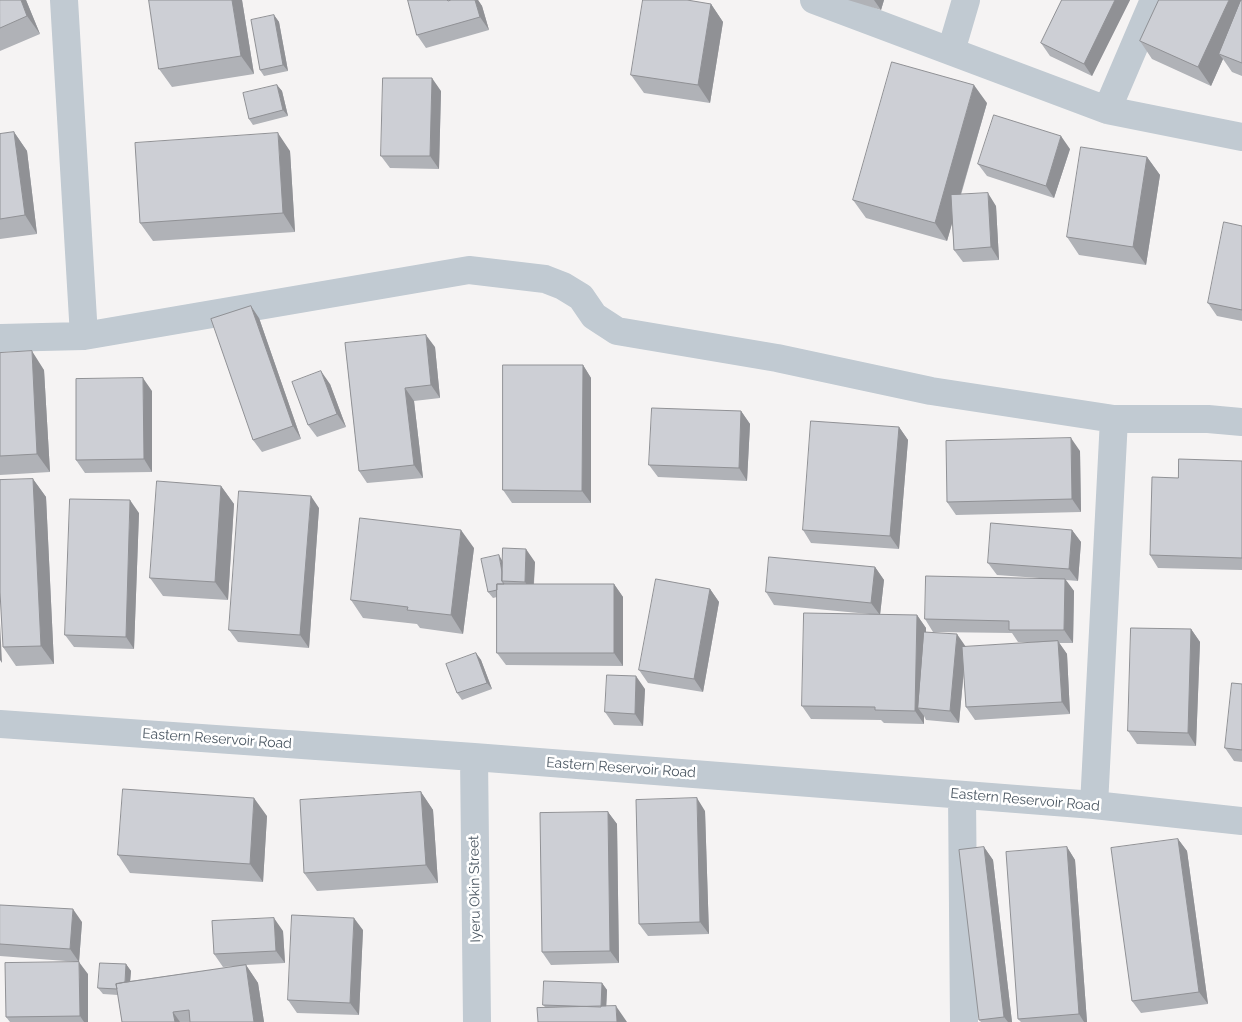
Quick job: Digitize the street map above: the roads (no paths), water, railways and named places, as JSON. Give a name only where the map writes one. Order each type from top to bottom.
[{"type":"street","points":[[64,0],[84,336]]},
{"type":"street","points":[[814,0],[1107,110],[1242,137]]},
{"type":"street","points":[[951,51],[966,0]]},
{"type":"street","points":[[1107,110],[1154,0]]},
{"type":"street","points":[[0,338],[84,336],[469,270],[545,279],[563,286],[581,297],[594,316],[617,332],[777,358],[931,391],[1114,419],[1208,419],[1242,422]]},
{"type":"street","points":[[1094,805],[1114,419]]},
{"type":"street","name":"Eastern Reservoir Road","points":[[0,724],[474,757],[1094,805],[1242,821]]},
{"type":"street","name":"Iyeru Okin Street","points":[[474,757],[478,1022]]},
{"type":"street","points":[[962,795],[964,1022]]}]
